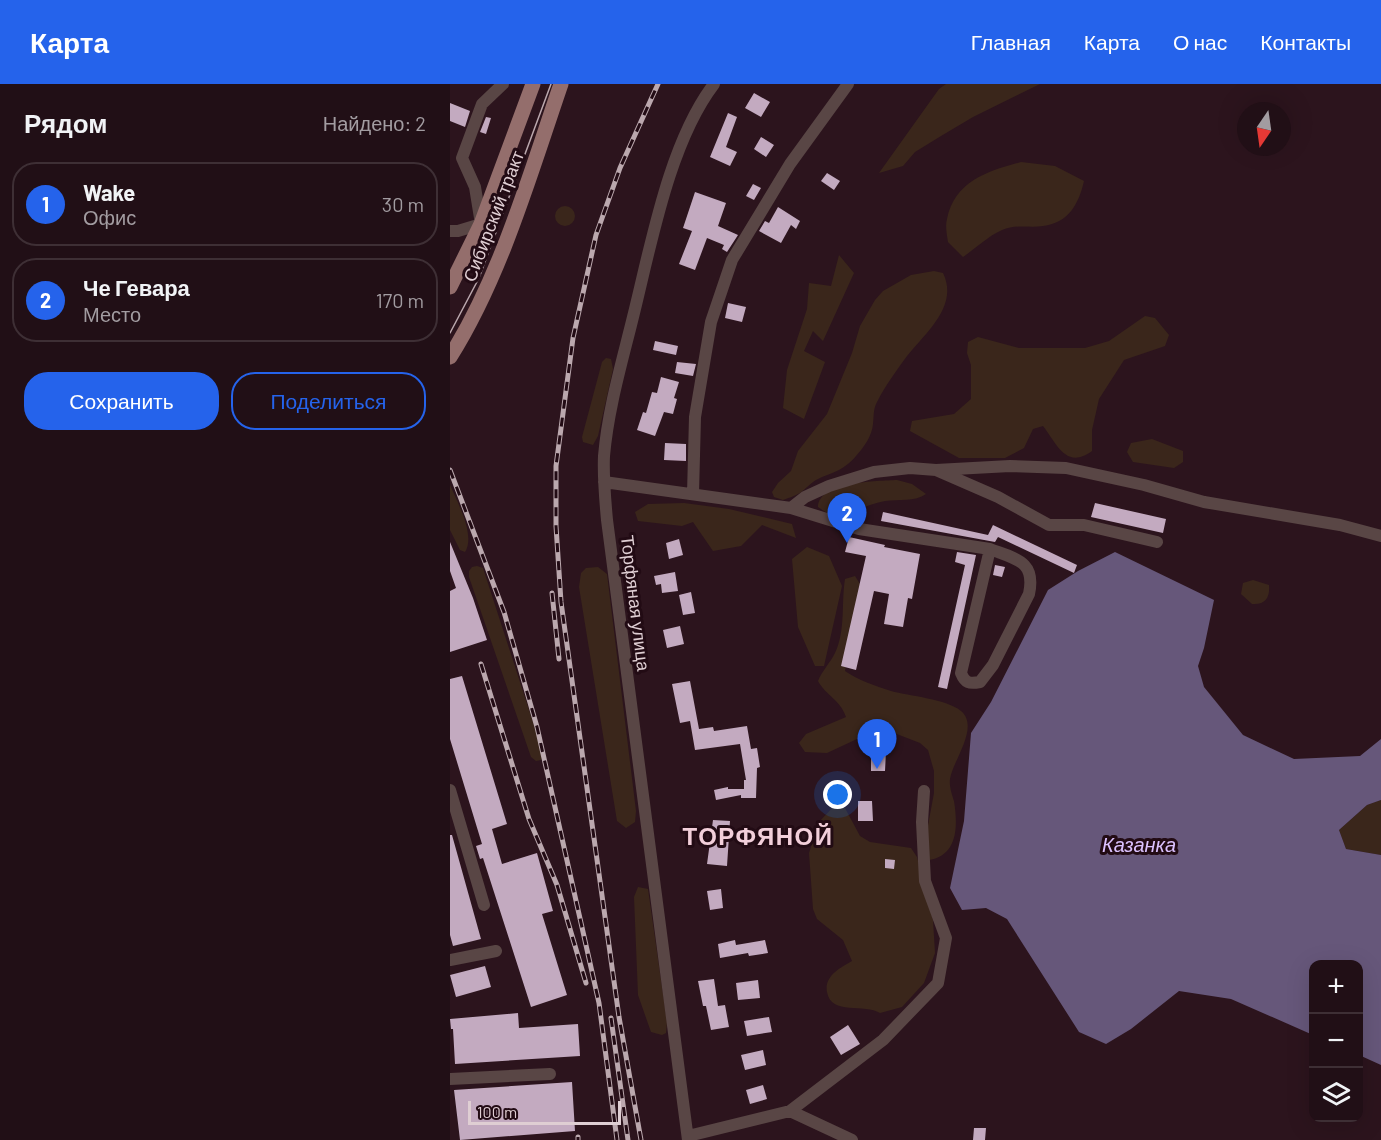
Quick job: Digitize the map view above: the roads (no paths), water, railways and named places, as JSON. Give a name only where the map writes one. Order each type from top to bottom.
[{"type":"main road","name":"Сибирский тракт","points":[[450,287],[481,224],[533,84]]},
{"type":"main road","name":"Сибирский тракт","points":[[450,357],[469,327],[490,282],[561,84]]},
{"type":"street","points":[[450,231],[481,224],[475,187],[462,158],[482,104],[503,84]]},
{"type":"street","name":"Торфяная улица","points":[[688,1138],[644,815],[604,482],[604,455],[610,413],[648,250],[671,173],[685,137],[701,104],[714,84]]},
{"type":"street","points":[[693,495],[696,406],[711,322],[732,260],[790,164],[848,84]]},
{"type":"street","points":[[791,508],[813,493],[874,472],[910,468],[936,470],[1010,466],[1066,468],[1144,485],[1204,502],[1340,525],[1381,536]]},
{"type":"street","points":[[936,470],[998,497],[1049,525],[1084,525],[1157,543]]},
{"type":"street","points":[[604,482],[791,508],[859,529],[990,549],[1022,561],[1029,569],[1032,581],[1029,594],[993,665],[980,682],[970,684],[964,681],[961,673],[990,549]]},
{"type":"street","points":[[450,790],[484,905]]},
{"type":"street","points":[[688,1138],[790,1111],[883,1040],[938,983],[946,938],[926,881],[922,822],[924,791]]},
{"type":"street","points":[[450,960],[496,951]]},
{"type":"street","points":[[450,1078],[550,1074]]},
{"type":"street","points":[[790,1111],[852,1140]]},
{"type":"water","name":"Казанка","points":[[1115,552],[1214,600],[1198,666],[1204,687],[1243,735],[1294,759],[1360,756],[1381,739],[1381,800],[1367,805],[1339,830],[1346,849],[1381,855],[1381,1065],[1363,1057],[1363,960],[1309,960],[1309,1033],[1231,999],[1179,991],[1131,1029],[1106,1044],[1079,1032],[1007,919],[986,908],[962,910],[950,888],[964,821],[971,733],[991,702],[1048,590]]},
{"type":"tram line","points":[[450,333],[479,278],[551,84]]},
{"type":"railway","points":[[641,1140],[619,1017],[561,602],[556,526],[556,466],[573,338],[596,235],[620,168],[658,84]]},
{"type":"railway","points":[[450,470],[504,612],[537,727],[599,1003],[617,1140]]},
{"type":"railway","points":[[552,593],[559,659]]},
{"type":"railway","points":[[481,664],[529,819],[557,885],[586,983]]},
{"type":"railway","points":[[611,1018],[628,1140]]},
{"type":"place","name":"Че Гевара","points":[[847,543]]},
{"type":"place","name":"Wake","points":[[877,769]]},
{"type":"district","name":"ТОРФЯНОЙ","points":[[758,835]]}]
